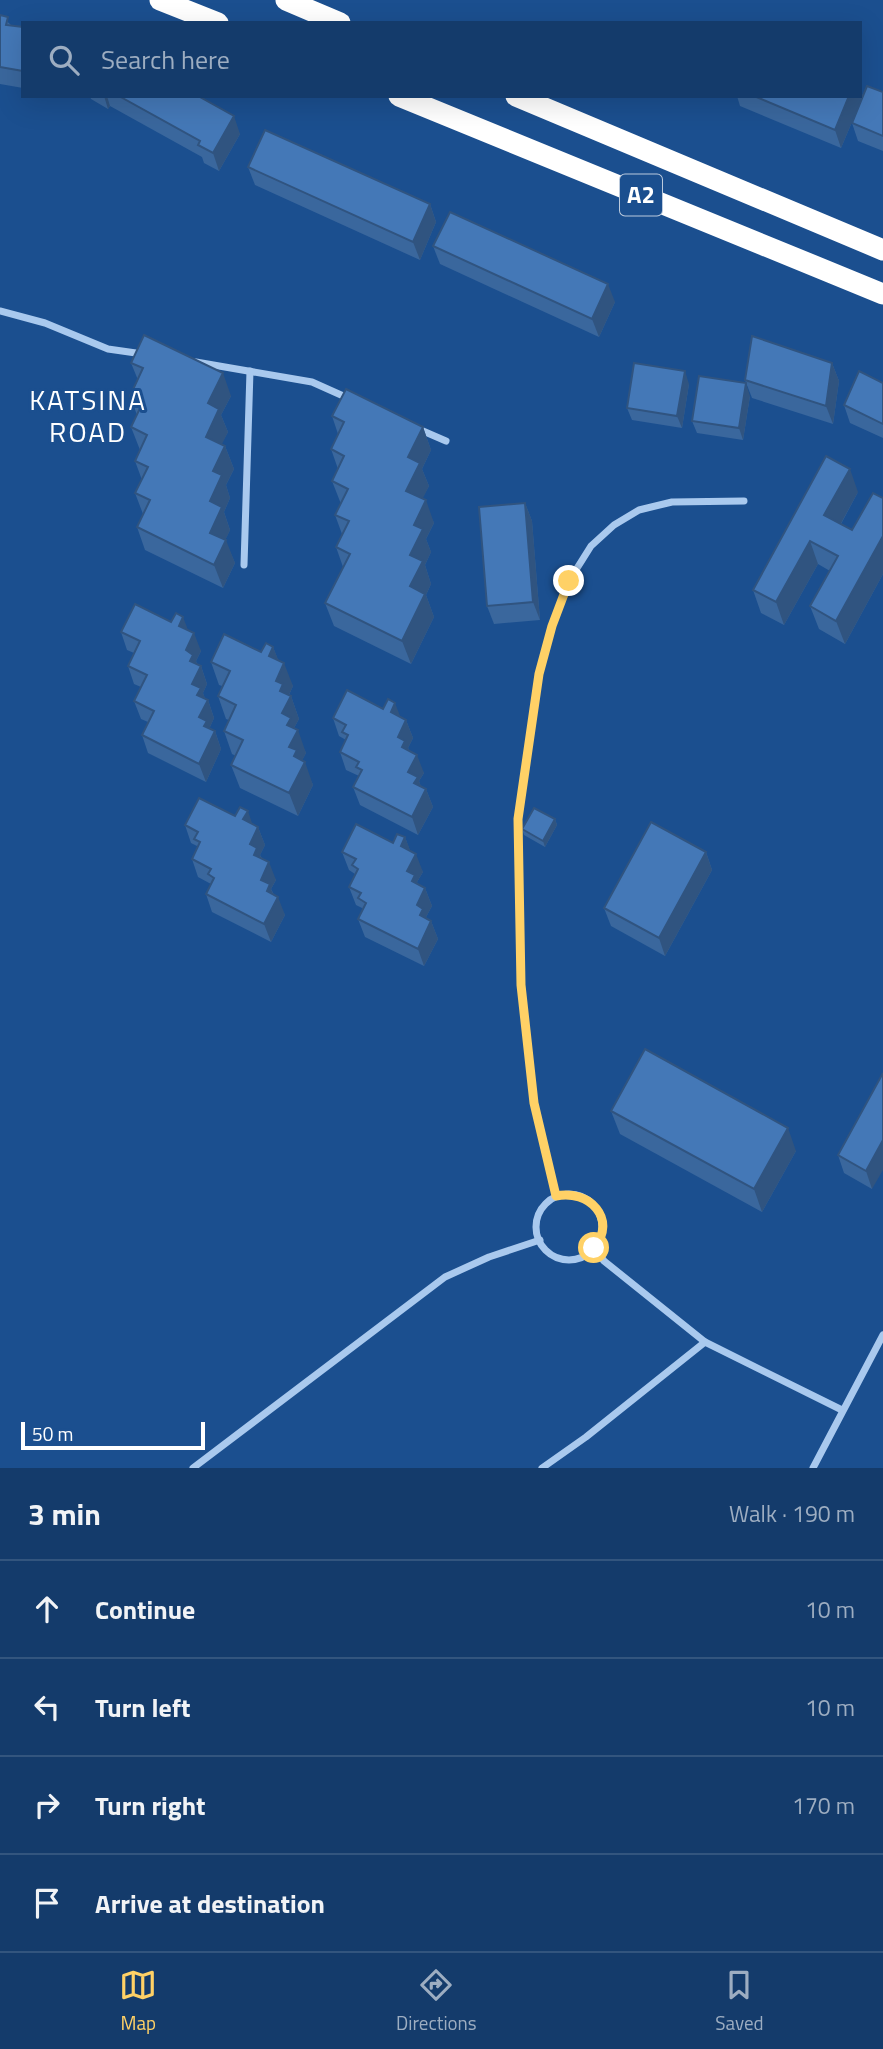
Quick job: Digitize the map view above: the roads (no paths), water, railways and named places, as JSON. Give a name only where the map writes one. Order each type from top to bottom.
[{"type":"highway","points":[[160,0],[213,21]]},
{"type":"highway","points":[[286,0],[335,21]]},
{"type":"highway","name":"A2","points":[[404,98],[883,294]]},
{"type":"highway","name":"A2","points":[[521,98],[883,250]]},
{"type":"street","points":[[0,311],[45,323],[108,349],[156,356]]},
{"type":"street","points":[[192,362],[312,382],[360,403]]},
{"type":"street","points":[[244,565],[250,371]]},
{"type":"street","points":[[408,424],[446,441]]},
{"type":"street","points":[[556,1196],[534,1103],[521,985],[518,819],[539,674],[552,626],[569,581],[591,546],[614,525],[639,510],[672,502],[744,501]]},
{"type":"street","points":[[577,1195],[594,1205],[602,1223],[602,1233],[594,1248],[583,1257],[563,1259],[545,1249],[540,1240],[537,1230],[541,1210],[556,1196],[577,1195]]},
{"type":"street","points":[[193,1468],[445,1277],[489,1257],[540,1240]]},
{"type":"street","points":[[594,1248],[604,1261],[705,1342],[842,1410]]},
{"type":"street","points":[[813,1468],[883,1335]]},
{"type":"street","points":[[542,1468],[586,1437],[705,1342]]},
{"type":"district","name":"KATSINA ROAD","points":[[88,416]]}]
